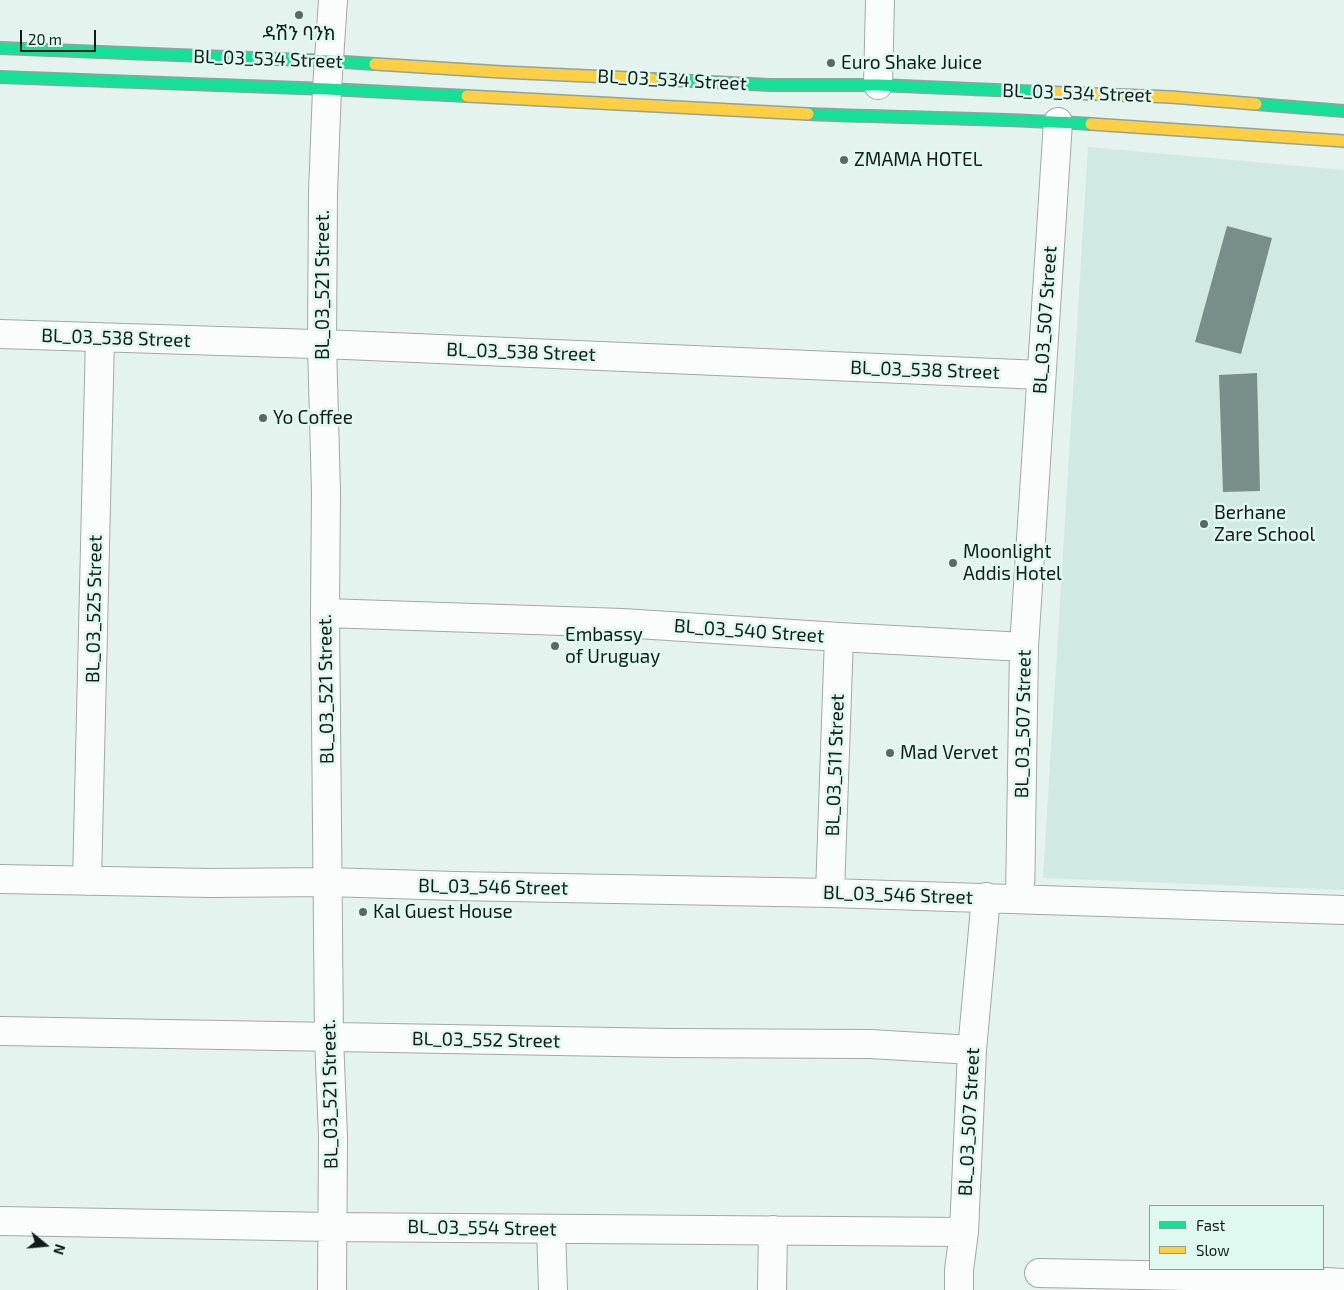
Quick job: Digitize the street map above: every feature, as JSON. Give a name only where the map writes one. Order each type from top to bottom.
[{"type":"main road","name":"BL_03_534 Street","points":[[0,48],[328,61],[502,72],[760,84],[878,85],[1170,97],[1344,111]]},
{"type":"main road","name":"BL_03_534 Street","points":[[0,77],[326,89],[876,117],[1288,129],[1344,141]]},
{"type":"main road","points":[[1288,129],[1290,106]]},
{"type":"street","name":"BL_03_521 Street.","points":[[332,1290],[333,1137],[329,1037],[325,613],[326,492],[322,345],[326,89],[333,0]]},
{"type":"street","points":[[878,85],[880,0]]},
{"type":"street","name":"BL_03_507 Street","points":[[1020,900],[1024,648],[1058,122]]},
{"type":"street","name":"BL_03_538 Street","points":[[0,334],[346,345],[1041,375]]},
{"type":"street","name":"BL_03_525 Street","points":[[88,881],[100,337]]},
{"type":"street","name":"BL_03_540 Street","points":[[325,613],[622,623],[1024,648]]},
{"type":"street","name":"BL_03_511 Street","points":[[830,893],[840,638]]},
{"type":"street","name":"BL_03_546 Street","points":[[0,880],[209,883],[328,882],[986,898]]},
{"type":"street","points":[[986,898],[1344,910]]},
{"type":"street","name":"BL_03_507 Street","points":[[958,1290],[964,1232],[972,1050],[986,898]]},
{"type":"street","name":"BL_03_552 Street","points":[[0,1031],[669,1043],[870,1044],[972,1050]]},
{"type":"street","name":"BL_03_554 Street","points":[[0,1221],[332,1227],[964,1232]]},
{"type":"street","points":[[552,1229],[553,1290]]},
{"type":"street","points":[[772,1290],[773,1230]]},
{"type":"street","points":[[1039,1273],[1240,1277],[1344,1283]]},
{"type":"shaded area","name":"Berhane Zare School","points":[[1088,147],[1344,170],[1344,890],[1043,878]]},
{"type":"building","points":[[1227,226],[1272,238],[1241,354],[1195,342]]},
{"type":"building","points":[[1257,373],[1260,491],[1223,492],[1219,375]]},
{"type":"traffic: fast","points":[[0,48],[375,64]]},
{"type":"traffic: fast","points":[[0,77],[467,96]]},
{"type":"traffic: fast","points":[[652,79],[770,85],[878,85],[1042,92]]},
{"type":"traffic: fast","points":[[1256,104],[1344,111]]},
{"type":"traffic: fast","points":[[808,114],[1091,124]]},
{"type":"traffic: slow","points":[[375,64],[652,79]]},
{"type":"traffic: slow","points":[[1042,92],[1171,97],[1256,104]]},
{"type":"traffic: slow","points":[[467,96],[808,114]]},
{"type":"traffic: slow","points":[[1091,124],[1344,141]]},
{"type":"place","name":"ዳሽን ባንክ","points":[[299,15]]},
{"type":"place","name":"Euro Shake Juice","points":[[831,63]]},
{"type":"place","name":"ZMAMA HOTEL","points":[[844,160]]},
{"type":"place","name":"Yo Coffee","points":[[263,418]]},
{"type":"place","name":"Berhane Zare School","points":[[1204,524]]},
{"type":"place","name":"Moonlight Addis Hotel","points":[[953,563]]},
{"type":"place","name":"Embassy of Uruguay","points":[[555,646]]},
{"type":"place","name":"Mad Vervet","points":[[890,753]]},
{"type":"place","name":"Kal Guest House","points":[[363,912]]}]
